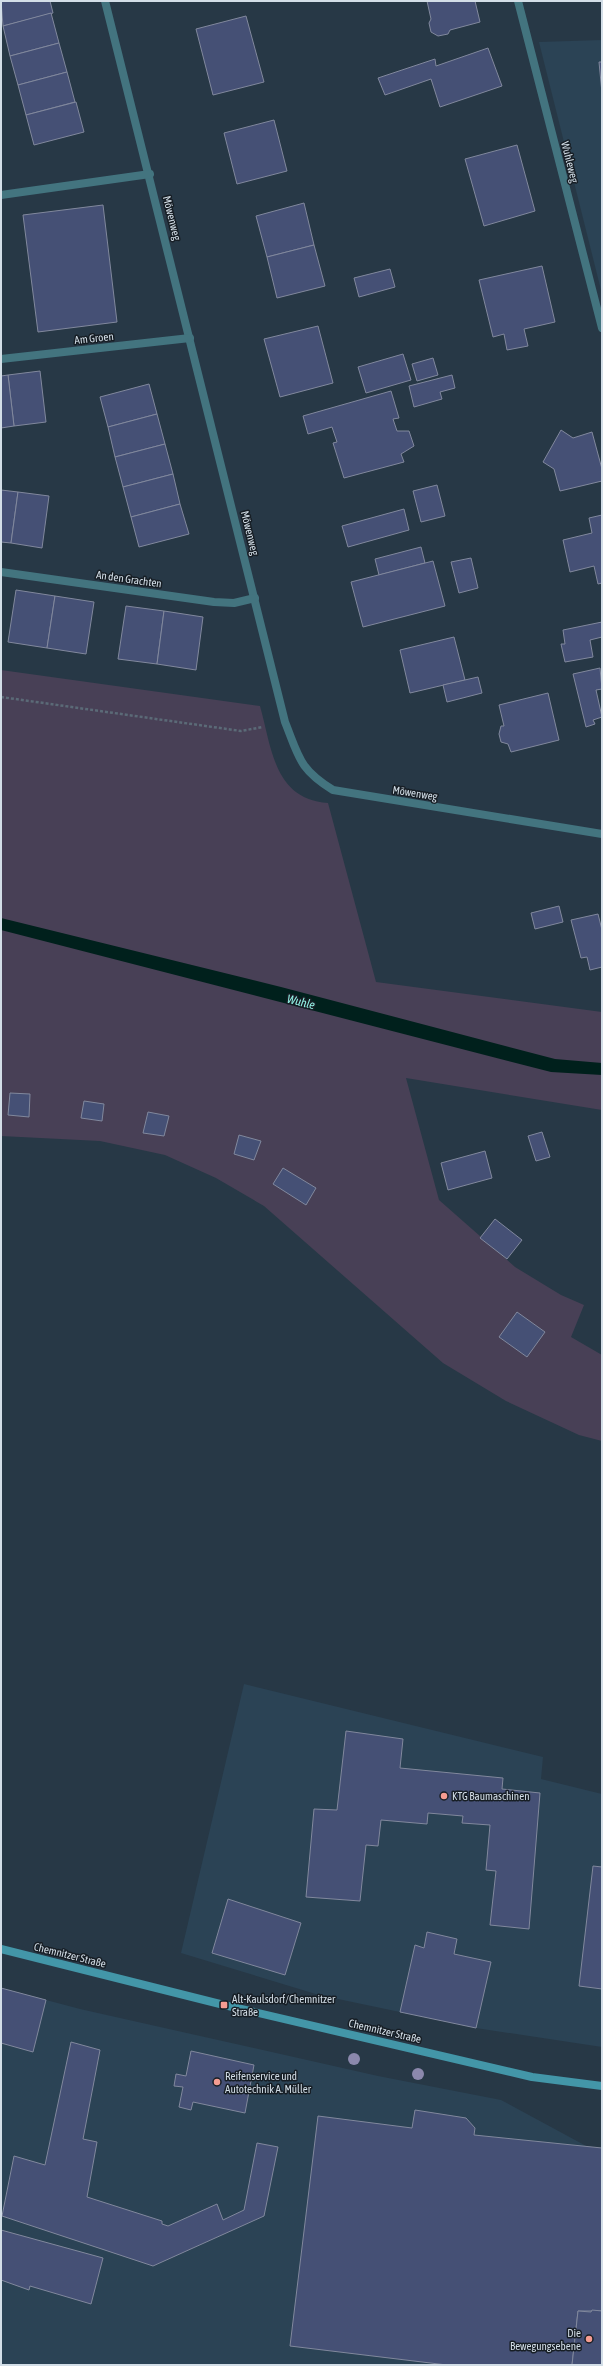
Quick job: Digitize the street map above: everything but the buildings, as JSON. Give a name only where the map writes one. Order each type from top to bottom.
[{"type":"main road","name":"Chemnitzer Straße","points":[[1,1949],[224,2005],[532,2077],[602,2086]]},
{"type":"street","name":"Möwenweg","points":[[105,1],[150,174],[285,722],[303,766],[314,778],[333,790],[602,834]]},
{"type":"street","name":"Wuhleweg","points":[[518,1],[602,328]]},
{"type":"street","points":[[1,195],[150,174]]},
{"type":"street","name":"Am Groen","points":[[1,359],[190,338]]},
{"type":"street","name":"An den Grachten","points":[[1,572],[214,602],[234,603],[255,598]]},
{"type":"path","points":[[1,697],[241,731],[285,722]]},
{"type":"shaded area","points":[[602,40],[602,294],[539,42]]},
{"type":"shaded area","points":[[1,670],[260,706],[273,755],[278,769],[286,782],[296,792],[310,799],[328,803],[376,982],[602,1012],[602,1110],[406,1078],[439,1200],[515,1267],[561,1295],[584,1305],[571,1337],[602,1355],[602,1441],[579,1435],[506,1401],[443,1363],[264,1206],[216,1178],[165,1155],[100,1141],[1,1136]]},
{"type":"shaded area","points":[[244,1684],[543,1757],[541,1779],[602,1794],[602,2047],[476,2028],[319,1995],[181,1953]]},
{"type":"shaded area","points":[[1,1988],[80,2009],[378,2076],[501,2100],[588,2147],[602,2365],[1,2365]]},
{"type":"water","name":"Wuhle","points":[[1,918],[281,987],[555,1059],[602,1063],[602,1075],[551,1072],[1,930]]},
{"type":"place","name":"KTG Baumaschinen","points":[[444,1796]]},
{"type":"place","name":"Alt-Kaulsdorf/Chemnitzer Straße","points":[[224,2005]]},
{"type":"place","name":"Reifenservice und Autotechnik A. Müller","points":[[217,2082]]},
{"type":"place","name":"Die Bewegungsebene","points":[[589,2339]]}]
